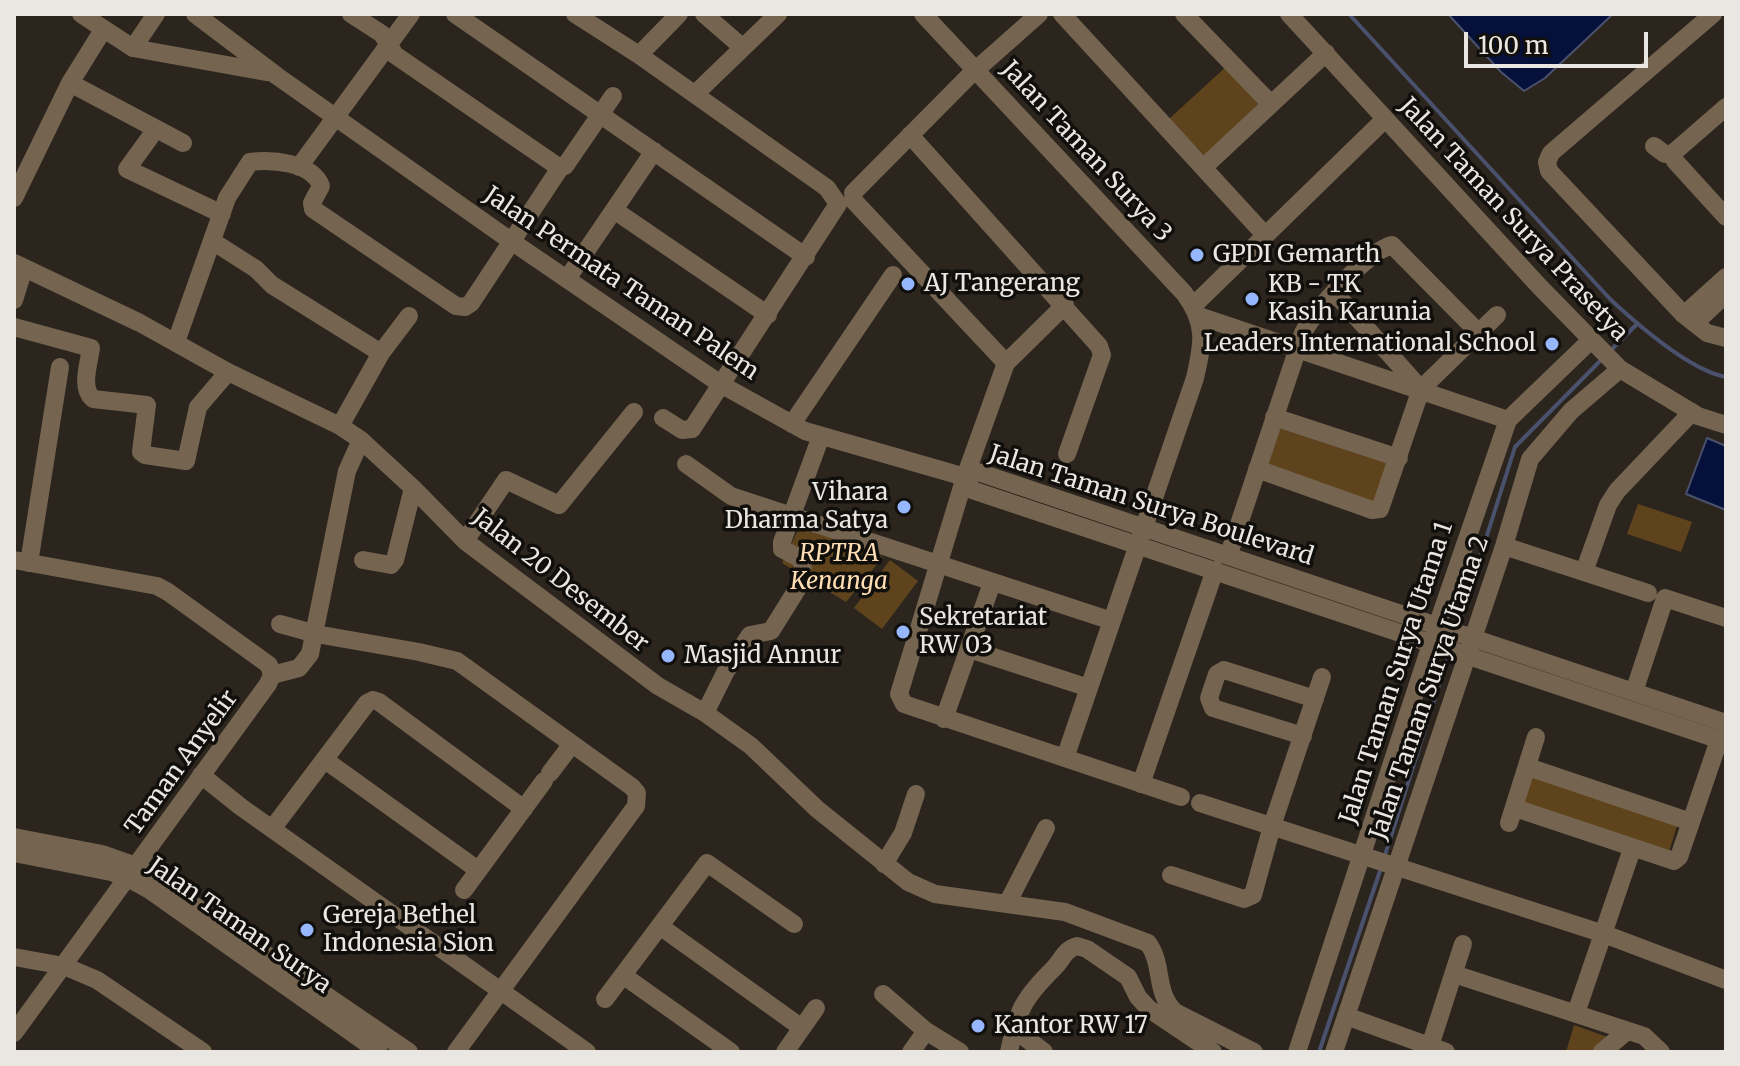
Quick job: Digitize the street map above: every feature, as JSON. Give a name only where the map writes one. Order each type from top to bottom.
[{"type":"street","points":[[81,14],[133,48],[254,68],[277,76]]},
{"type":"street","points":[[133,48],[156,14]]},
{"type":"street","name":"Jalan Permata Taman Palem","points":[[195,14],[277,76],[511,241],[722,385],[792,424],[821,436],[965,477]]},
{"type":"street","points":[[351,14],[382,34],[395,55],[560,168]]},
{"type":"street","points":[[299,167],[411,14]]},
{"type":"street","points":[[455,14],[806,257]]},
{"type":"street","points":[[576,14],[827,188],[837,200],[838,209],[689,431],[663,418]]},
{"type":"street","points":[[641,57],[679,14]]},
{"type":"street","points":[[704,14],[742,47]]},
{"type":"street","points":[[695,94],[778,14]]},
{"type":"street","name":"Jalan Taman Surya 3","points":[[923,14],[1196,310]]},
{"type":"street","points":[[1006,363],[854,201],[853,193],[971,68],[1039,14]]},
{"type":"street","points":[[1062,14],[1265,235]]},
{"type":"street","points":[[1184,14],[1270,103]]},
{"type":"street","name":"Jalan Taman Surya Prasetya","points":[[1289,14],[1606,356],[1692,412],[1726,425]]},
{"type":"street","points":[[1713,14],[1551,153],[1547,162],[1549,171],[1690,319],[1707,333],[1726,338]]},
{"type":"street","points":[[14,198],[70,83],[103,30]]},
{"type":"street","points":[[1204,167],[1326,53]]},
{"type":"street","points":[[70,83],[183,143]]},
{"type":"street","points":[[176,342],[227,198],[250,162],[266,160],[299,167],[318,179],[321,186],[312,203],[313,209],[456,306],[465,307],[471,303],[560,168],[565,166],[613,96]]},
{"type":"street","points":[[1654,146],[1665,154],[1672,154],[1723,115]]},
{"type":"street","points":[[1196,310],[1265,235],[1385,119]]},
{"type":"street","points":[[156,129],[127,169],[222,214]]},
{"type":"street","points":[[910,135],[1099,346],[1102,355],[1067,454]]},
{"type":"street","points":[[567,279],[654,151]]},
{"type":"street","points":[[1672,154],[1726,217]]},
{"type":"street","points":[[614,210],[768,315]]},
{"type":"street","points":[[212,241],[256,269],[272,285],[381,353]]},
{"type":"street","points":[[1229,554],[1297,348],[1311,317],[1382,249],[1396,242],[1478,332]]},
{"type":"street","points":[[14,300],[19,266]]},
{"type":"street","name":"Jalan 20 Desember","points":[[19,266],[176,342],[228,372],[340,426],[361,440],[465,541],[658,686],[705,713],[751,746],[817,809],[908,882],[935,894],[1065,912],[1148,943],[1155,953],[1160,992],[1166,1004],[1175,1012],[1254,1052]]},
{"type":"street","points":[[792,424],[893,275]]},
{"type":"street","points":[[1690,319],[1726,277]]},
{"type":"street","points":[[1334,292],[1421,389]]},
{"type":"street","points":[[1690,319],[1726,294]]},
{"type":"street","points":[[1065,305],[1006,363],[965,477],[899,694],[904,704],[944,719],[1181,797]]},
{"type":"street","points":[[1196,310],[1508,420]]},
{"type":"street","points":[[1065,758],[1195,378],[1202,343],[1196,310]]},
{"type":"street","points":[[1257,469],[1376,513],[1399,458],[1421,389],[1497,315]]},
{"type":"street","points":[[340,426],[381,353],[409,316]]},
{"type":"street","points":[[14,327],[89,346],[87,393],[93,399],[147,405],[141,452],[145,455],[186,461],[198,407],[228,372]]},
{"type":"street","name":"Jalan Taman Surya Utama 1","points":[[1297,1052],[1365,855],[1451,640],[1508,420],[1606,356]]},
{"type":"street","name":"Jalan Taman Surya Utama 2","points":[[1334,1052],[1391,864],[1451,640],[1504,546],[1530,459],[1571,411],[1606,356]]},
{"type":"street","points":[[60,367],[22,561],[157,586],[269,665],[272,675],[299,668],[305,663],[316,634],[347,471],[361,440]]},
{"type":"street","points":[[465,541],[506,480],[559,505],[634,412]]},
{"type":"street","points":[[1584,572],[1613,498],[1692,412]]},
{"type":"street","points":[[1274,417],[1399,458]]},
{"type":"street","points":[[705,713],[726,671],[750,635],[771,631],[801,583],[803,560],[782,549],[782,542],[821,436]]},
{"type":"street","points":[[686,464],[731,496],[1112,621]]},
{"type":"street","name":"Jalan Taman Surya Boulevard","points":[[965,477],[972,490],[1140,535],[1229,554],[1451,640],[1724,735]]},
{"type":"street","points":[[363,560],[391,565],[395,560],[413,488]]},
{"type":"street","name":"Jalan Taman Surya Boulevard","points":[[1140,535],[1215,570],[1634,692],[1724,735]]},
{"type":"street","points":[[1504,546],[1726,618]]},
{"type":"street","points":[[1141,784],[1215,570]]},
{"type":"street","points":[[944,719],[992,583]]},
{"type":"street","points":[[1634,692],[1656,595]]},
{"type":"street","points":[[280,624],[316,634],[457,661],[637,793],[636,806],[456,1052]]},
{"type":"street","points":[[969,649],[1089,688]]},
{"type":"street","points":[[1303,736],[1213,708],[1209,698],[1217,674],[1224,670],[1315,699]]},
{"type":"street","name":"Taman Anyelir","points":[[14,1033],[272,675]]},
{"type":"street","points":[[1171,875],[1244,899],[1253,895],[1272,826],[1322,677]]},
{"type":"street","points":[[272,829],[367,703],[373,700],[524,809]]},
{"type":"street","points":[[1536,737],[1512,816],[1676,863],[1724,735]]},
{"type":"street","points":[[464,890],[572,744]]},
{"type":"street","points":[[325,760],[478,870]]},
{"type":"street","points":[[1528,767],[1691,822]]},
{"type":"street","points":[[201,775],[272,829],[587,1052]]},
{"type":"street","points":[[884,864],[903,833],[916,794]]},
{"type":"street","points":[[1200,803],[1604,934],[1726,980]]},
{"type":"street","points":[[1007,904],[1046,828]]},
{"type":"street","name":"Jalan Taman Surya","points":[[14,837],[102,854],[409,1052]]},
{"type":"street","points":[[1576,1013],[1632,849]]},
{"type":"street","name":"Jalan Taman Surya","points":[[14,853],[132,872],[148,889],[379,1052]]},
{"type":"street","points":[[605,999],[709,863],[794,924]]},
{"type":"street","points":[[661,927],[802,1028]]},
{"type":"street","points":[[1346,1016],[1438,1049],[1463,944]]},
{"type":"street","points":[[1009,1052],[1018,1013],[1030,992],[1059,962],[1064,952],[1077,946],[1087,949],[1128,977],[1149,1009],[1213,1052]]},
{"type":"street","points":[[14,957],[64,966],[97,980],[203,1052]]},
{"type":"street","points":[[1454,974],[1644,1036],[1661,1052]]},
{"type":"street","points":[[624,976],[731,1052]]},
{"type":"street","points":[[883,994],[926,1031],[960,1052]]},
{"type":"street","points":[[785,1052],[816,1008]]},
{"type":"street","points":[[1014,1029],[1044,1052]]},
{"type":"street","points":[[911,1052],[926,1031]]},
{"type":"street","points":[[1602,1052],[1627,1031]]},
{"type":"green space","points":[[1229,64],[1266,105],[1208,159],[1169,119]]},
{"type":"green space","points":[[1282,422],[1393,463],[1378,507],[1264,465]]},
{"type":"green space","points":[[1638,504],[1692,522],[1681,552],[1627,534]]},
{"type":"green space","name":"RPTRA Kenanga","points":[[800,526],[883,557],[846,602],[782,563]]},
{"type":"green space","points":[[890,560],[918,581],[882,629],[854,608]]},
{"type":"green space","points":[[1533,773],[1678,823],[1669,852],[1522,807]]},
{"type":"green space","points":[[1574,1025],[1613,1039],[1594,1052],[1566,1052]]},
{"type":"water","points":[[1448,14],[1613,14],[1545,78],[1524,91],[1501,72]]},
{"type":"water","points":[[1707,438],[1726,446],[1726,510],[1686,494]]},
{"type":"waterway","points":[[1349,14],[1610,299],[1680,356],[1696,366],[1726,377]]},
{"type":"waterway","points":[[1610,351],[1637,324]]},
{"type":"waterway","points":[[1458,627],[1515,447],[1601,360]]},
{"type":"waterway","points":[[1385,855],[1449,654]]},
{"type":"waterway","points":[[1319,1052],[1381,868]]},
{"type":"place","name":"GPDI Gemarth","points":[[1197,255]]},
{"type":"place","name":"AJ Tangerang","points":[[908,284]]},
{"type":"place","name":"KB - TK Kasih Karunia","points":[[1252,299]]},
{"type":"place","name":"Leaders International School","points":[[1552,344]]},
{"type":"place","name":"Vihara Dharma Satya","points":[[904,507]]},
{"type":"place","name":"Sekretariat RW 03","points":[[903,632]]},
{"type":"place","name":"Masjid Annur","points":[[668,656]]},
{"type":"place","name":"Gereja Bethel Indonesia Sion","points":[[307,930]]},
{"type":"place","name":"Kantor RW 17","points":[[978,1026]]}]
